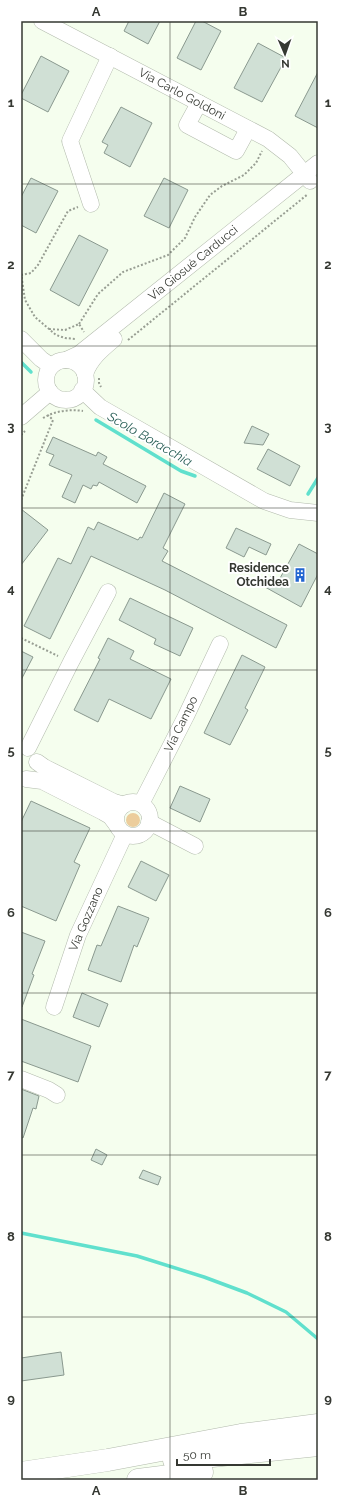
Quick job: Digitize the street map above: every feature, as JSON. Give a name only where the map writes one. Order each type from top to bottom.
[{"type":"highway","points":[[21,1473],[108,1460],[241,1435],[318,1425]]},
{"type":"highway","points":[[21,1476],[318,1445]]},
{"type":"highway","points":[[138,1480],[318,1458]]},
{"type":"street","name":"Via Carlo Goldoni","points":[[42,21],[268,139],[290,156],[311,180]]},
{"type":"street","points":[[86,204],[70,141],[110,56]]},
{"type":"street","points":[[199,103],[187,126],[236,151],[248,129]]},
{"type":"street","name":"Via Giosuè Carducci","points":[[92,375],[88,365],[100,350],[311,180],[318,163]]},
{"type":"street","name":"Via Giosuè Carducci","points":[[66,360],[79,354],[311,180]]},
{"type":"street","points":[[21,339],[41,359],[51,366]]},
{"type":"street","points":[[66,360],[77,364],[92,375],[82,390],[73,398],[67,400],[60,399],[50,392],[47,387],[46,376],[51,366],[55,363],[66,360]]},
{"type":"street","points":[[82,390],[100,407],[264,501],[290,510],[318,511]]},
{"type":"street","points":[[21,417],[50,392]]},
{"type":"street","points":[[24,780],[36,770],[37,762],[33,752],[25,747],[108,592]]},
{"type":"street","name":"Via Campo","points":[[141,804],[186,716],[220,644]]},
{"type":"street","points":[[37,762],[44,767],[114,802],[124,805]]},
{"type":"street","points":[[24,780],[42,781],[110,816],[121,829],[137,836],[146,830],[149,822],[149,813],[141,804],[133,802],[124,805],[117,813],[121,829]]},
{"type":"street","points":[[149,822],[195,846]]},
{"type":"street","name":"Via Gozzano","points":[[54,1007],[78,935],[121,829]]},
{"type":"street","points":[[21,1079],[49,1090],[57,1095]]},
{"type":"path","points":[[49,329],[65,330],[79,324],[98,294],[123,272],[168,255],[185,238],[195,217],[210,195],[222,186],[244,175],[256,163],[264,146]]},
{"type":"path","points":[[125,342],[311,180]]},
{"type":"path","points":[[81,337],[76,339],[56,336],[35,317],[25,300],[21,274],[31,272],[38,265],[68,210],[86,204]]},
{"type":"path","points":[[79,324],[86,335]]},
{"type":"path","points":[[92,375],[102,388]]},
{"type":"path","points":[[42,418],[66,410],[82,411],[87,413]]},
{"type":"path","points":[[21,500],[53,420],[48,415]]},
{"type":"path","points":[[21,638],[70,662]]},
{"type":"shaded area","points":[[130,813],[136,813],[140,817],[140,823],[136,827],[130,827],[126,823],[126,817]]},
{"type":"building","points":[[129,21],[160,21],[148,44],[124,31]]},
{"type":"building","points":[[196,21],[202,21],[221,31],[201,70],[177,58]]},
{"type":"building","points":[[258,43],[286,58],[262,102],[234,88]]},
{"type":"building","points":[[41,56],[69,71],[48,112],[21,98],[21,95]]},
{"type":"building","points":[[318,72],[318,128],[295,116]]},
{"type":"building","points":[[121,107],[152,123],[130,167],[104,153],[108,145],[102,142]]},
{"type":"building","points":[[31,178],[58,191],[36,233],[21,225],[21,197]]},
{"type":"building","points":[[164,178],[188,190],[169,228],[144,216]]},
{"type":"building","points":[[79,235],[108,250],[79,306],[50,290]]},
{"type":"building","points":[[252,426],[269,434],[263,445],[244,443]]},
{"type":"building","points":[[53,437],[96,456],[98,452],[107,457],[103,464],[146,486],[137,503],[99,482],[97,486],[93,485],[91,489],[83,485],[75,503],[62,497],[72,475],[49,465],[54,455],[46,452]]},
{"type":"building","points":[[268,449],[300,466],[290,486],[257,469]]},
{"type":"building","points":[[164,493],[185,504],[163,548],[168,551],[162,561],[287,625],[276,648],[165,590],[91,556],[50,639],[24,626],[58,558],[71,564],[88,527],[94,530],[98,522],[138,540],[140,537],[142,538]]},
{"type":"building","points":[[21,509],[48,530],[21,565]]},
{"type":"building","points":[[236,528],[271,544],[266,555],[249,547],[244,557],[226,548]]},
{"type":"building","name":"Residence Otchidea","points":[[299,544],[318,554],[318,574],[301,607],[265,587],[271,576],[279,580]]},
{"type":"building","points":[[130,598],[193,628],[180,656],[154,644],[156,639],[119,620]]},
{"type":"building","points":[[108,638],[134,651],[130,659],[171,679],[151,719],[109,699],[98,722],[74,710],[100,659],[98,658]]},
{"type":"building","points":[[21,651],[33,657],[21,680]]},
{"type":"building","points":[[242,655],[265,667],[245,708],[248,710],[230,745],[204,733]]},
{"type":"building","points":[[180,786],[210,799],[200,822],[170,808]]},
{"type":"building","points":[[31,801],[90,828],[74,862],[80,865],[56,921],[21,906],[21,822]]},
{"type":"building","points":[[141,861],[169,875],[156,901],[128,887]]},
{"type":"building","points":[[118,906],[149,918],[137,947],[134,945],[121,982],[88,970],[97,945],[101,946]]},
{"type":"building","points":[[21,932],[45,941],[32,974],[34,975],[22,1007]]},
{"type":"building","points":[[82,993],[108,1004],[99,1027],[73,1017]]},
{"type":"building","points":[[21,1019],[91,1046],[78,1082],[21,1061]]},
{"type":"building","points":[[21,1089],[39,1096],[36,1109],[33,1108],[23,1138],[21,1137]]},
{"type":"building","points":[[96,1149],[107,1155],[102,1165],[91,1160]]},
{"type":"building","points":[[143,1170],[161,1177],[158,1185],[139,1178]]},
{"type":"building","points":[[61,1352],[64,1375],[21,1381],[21,1358]]},
{"type":"waterway","name":"Scolo Boracchia","points":[[21,362],[31,372]]},
{"type":"waterway","name":"Scolo Boracchia","points":[[96,420],[181,471],[195,476]]},
{"type":"waterway","name":"Scolo Boracchia","points":[[308,494],[318,478]]},
{"type":"waterway","points":[[21,1233],[137,1256],[204,1277],[247,1293],[286,1312],[318,1339]]},
{"type":"place","name":"Residence Otchidea","points":[[300,575]]}]
